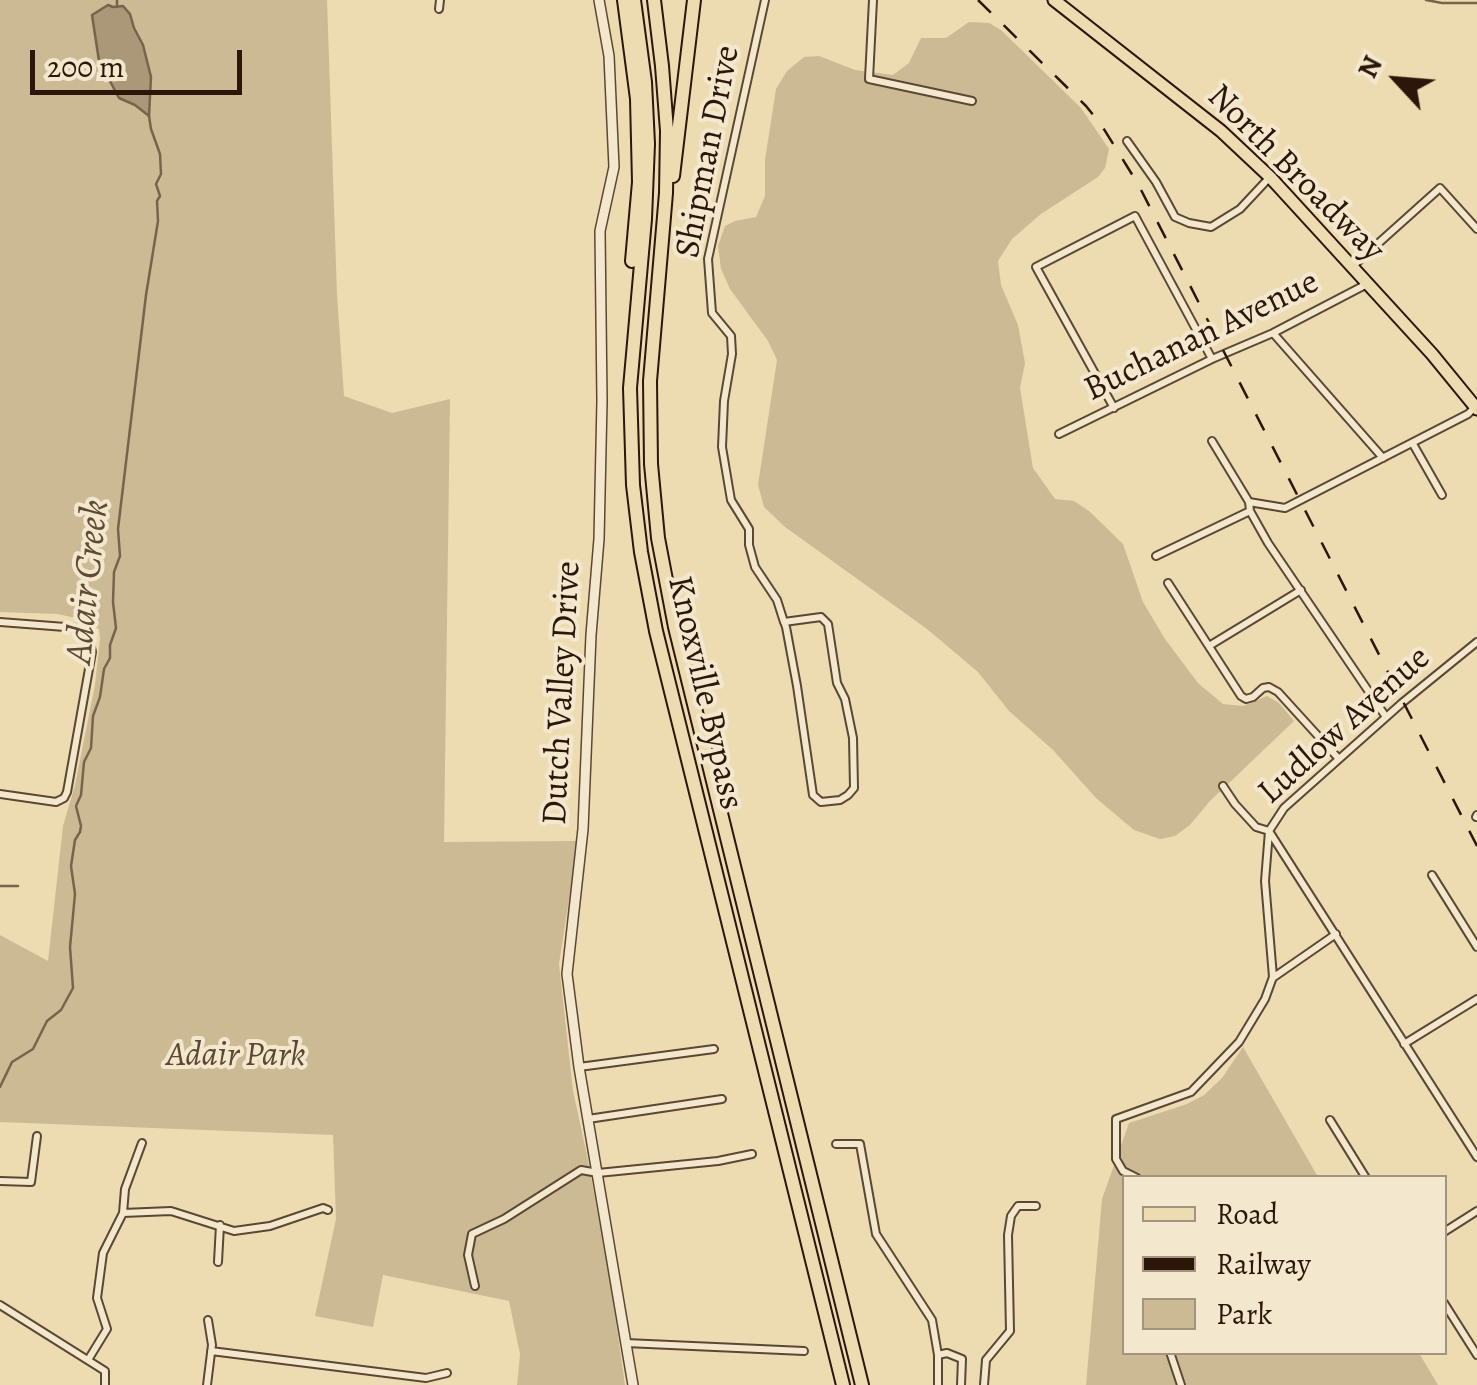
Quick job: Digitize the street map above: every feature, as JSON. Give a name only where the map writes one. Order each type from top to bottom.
[{"type":"highway","points":[[624,0],[637,99],[639,182],[626,329],[622,442],[631,540],[644,572]]},
{"type":"highway","name":"Knoxville Bypass","points":[[634,0],[645,82],[648,171],[632,350],[630,426],[634,504],[644,572],[843,1385]]},
{"type":"highway","name":"Knoxville Bypass","points":[[654,0],[667,131],[664,228],[650,392],[658,538],[683,658],[862,1385]]},
{"type":"highway","points":[[664,228],[678,147],[694,0]]},
{"type":"main road","name":"North Broadway","points":[[1054,0],[1221,131],[1270,177],[1476,407]]},
{"type":"street","name":"Dutch Valley Drive","points":[[599,0],[609,56],[614,167],[600,231],[600,539],[591,636],[583,829],[567,974],[633,1385]]},
{"type":"street","name":"Shipman Drive","points":[[765,0],[708,259],[712,314],[732,336],[722,447],[730,500],[749,528],[754,567],[776,600],[784,622]]},
{"type":"street","points":[[873,0],[869,79],[972,101]]},
{"type":"street","points":[[1128,141],[1175,217],[1189,223],[1210,227],[1240,209],[1270,177]]},
{"type":"street","points":[[1352,267],[1440,188],[1477,228]]},
{"type":"street","points":[[1114,408],[1036,267],[1135,216],[1212,358]]},
{"type":"street","name":"Buchanan Avenue","points":[[1059,434],[1367,284]]},
{"type":"street","points":[[1273,332],[1383,458]]},
{"type":"street","points":[[1156,556],[1249,506],[1285,508],[1476,407]]},
{"type":"street","points":[[1212,441],[1268,543],[1386,717]]},
{"type":"street","points":[[1413,443],[1442,495]]},
{"type":"street","points":[[1168,583],[1241,696],[1253,697],[1269,686],[1338,760]]},
{"type":"street","points":[[1210,646],[1301,590]]},
{"type":"street","points":[[821,618],[828,624],[837,683],[854,738],[854,788],[840,800],[821,802],[812,796],[784,622],[821,618]]},
{"type":"street","points":[[0,622],[78,628],[88,638],[92,652],[64,798],[56,802],[0,794]]},
{"type":"street","name":"Ludlow Avenue","points":[[1273,977],[1265,881],[1269,830],[1284,808],[1477,642]]},
{"type":"street","points":[[1223,786],[1256,826],[1269,830],[1477,1157]]},
{"type":"street","points":[[1432,875],[1477,947]]},
{"type":"street","points":[[1132,1175],[1123,1170],[1116,1158],[1116,1119],[1191,1092],[1239,1042],[1265,999],[1273,977],[1336,934]]},
{"type":"street","points":[[1404,1044],[1477,999]]},
{"type":"street","points":[[579,1067],[714,1050]]},
{"type":"street","points":[[588,1119],[722,1099]]},
{"type":"street","points":[[1330,1120],[1364,1175]]},
{"type":"street","points":[[0,1181],[31,1182],[37,1136]]},
{"type":"street","points":[[88,1360],[107,1329],[97,1298],[103,1253],[122,1214],[125,1188],[142,1142]]},
{"type":"street","points":[[836,1144],[860,1144],[876,1234],[932,1320],[938,1385]]},
{"type":"street","points":[[475,1286],[468,1255],[472,1234],[504,1219],[581,1170],[598,1172],[752,1154]]},
{"type":"street","points":[[984,1385],[986,1360],[1010,1330],[1011,1216],[1018,1206],[1036,1206]]},
{"type":"street","points":[[122,1214],[170,1211],[234,1230],[270,1226],[328,1210]]},
{"type":"street","points":[[1447,1230],[1477,1210]]},
{"type":"street","points":[[218,1262],[220,1225]]},
{"type":"street","points":[[0,1304],[105,1371],[105,1385]]},
{"type":"street","points":[[1447,1307],[1477,1355]]},
{"type":"street","points":[[208,1320],[208,1385]]},
{"type":"street","points":[[626,1344],[804,1352]]},
{"type":"street","points":[[211,1351],[426,1378],[447,1373]]},
{"type":"street","points":[[938,1355],[962,1359],[961,1385]]},
{"type":"street","points":[[1171,1355],[1182,1385]]},
{"type":"green space","name":"Adair Park","points":[[0,0],[327,0],[344,396],[392,413],[450,399],[444,842],[578,841],[559,964],[573,1091],[611,1286],[625,1385],[517,1385],[520,1354],[509,1301],[383,1275],[373,1327],[315,1316],[336,1219],[333,1135],[0,1122],[0,935],[48,961],[63,826],[95,685],[100,639],[99,629],[76,618],[0,612]]},
{"type":"green space","points":[[969,22],[989,23],[1001,30],[1081,108],[1109,149],[1105,168],[1098,177],[1041,214],[1012,239],[998,261],[1001,285],[1018,325],[1025,363],[1020,388],[1033,468],[1055,499],[1074,501],[1123,544],[1143,602],[1198,683],[1223,704],[1243,706],[1267,696],[1279,703],[1294,721],[1175,836],[1160,839],[1134,830],[1096,798],[1053,750],[1009,711],[978,672],[927,629],[785,527],[764,507],[758,485],[777,360],[730,289],[721,269],[718,246],[725,226],[756,217],[765,196],[765,160],[776,89],[787,71],[804,57],[819,56],[855,70],[893,75],[909,63],[921,38],[946,38]]},
{"type":"green space","points":[[1243,1047],[1317,1175],[1122,1175],[1122,1355],[1420,1355],[1438,1385],[1086,1385],[1102,1199],[1129,1123],[1187,1104],[1222,1078]]},
{"type":"shaded area","points":[[108,5],[123,6],[130,14],[143,45],[151,77],[149,116],[119,98],[99,61],[92,15]]},
{"type":"waterway","name":"Adair Creek","points":[[117,0],[117,7]]},
{"type":"waterway","points":[[1426,0],[1477,3]]},
{"type":"waterway","name":"Adair Creek","points":[[0,1087],[12,1062],[33,1049],[47,1021],[61,1010],[73,988],[70,947],[75,894],[71,866],[81,826],[76,806],[84,762],[91,748],[93,716],[116,628],[113,602],[114,572],[120,556],[118,529],[158,221],[160,196],[156,184],[161,174],[160,154],[149,116]]},
{"type":"waterway","points":[[0,886],[18,886]]},
{"type":"railway","points":[[978,0],[1086,106],[1138,184],[1477,846]]}]
